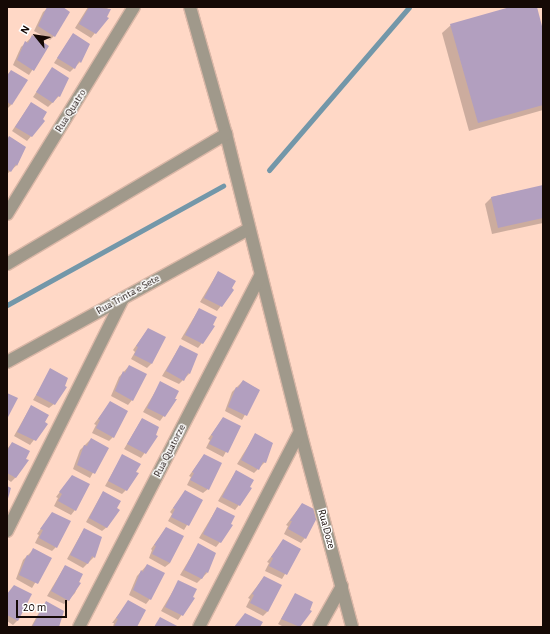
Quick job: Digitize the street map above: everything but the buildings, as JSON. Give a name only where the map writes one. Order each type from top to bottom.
[{"type":"street","name":"Rua Quatro","points":[[7,214],[134,7]]},
{"type":"street","name":"Rua Doze","points":[[190,7],[226,134],[300,431],[352,627]]},
{"type":"street","points":[[7,264],[226,134]]},
{"type":"street","name":"Rua Trinta e Sete","points":[[7,362],[249,229]]},
{"type":"street","name":"Rua Quatorze","points":[[79,627],[261,275]]},
{"type":"street","points":[[7,530],[123,298]]},
{"type":"street","points":[[199,627],[300,431]]},
{"type":"street","points":[[319,627],[342,586]]},
{"type":"waterway","points":[[269,170],[409,7]]},
{"type":"waterway","points":[[7,305],[223,186]]}]
